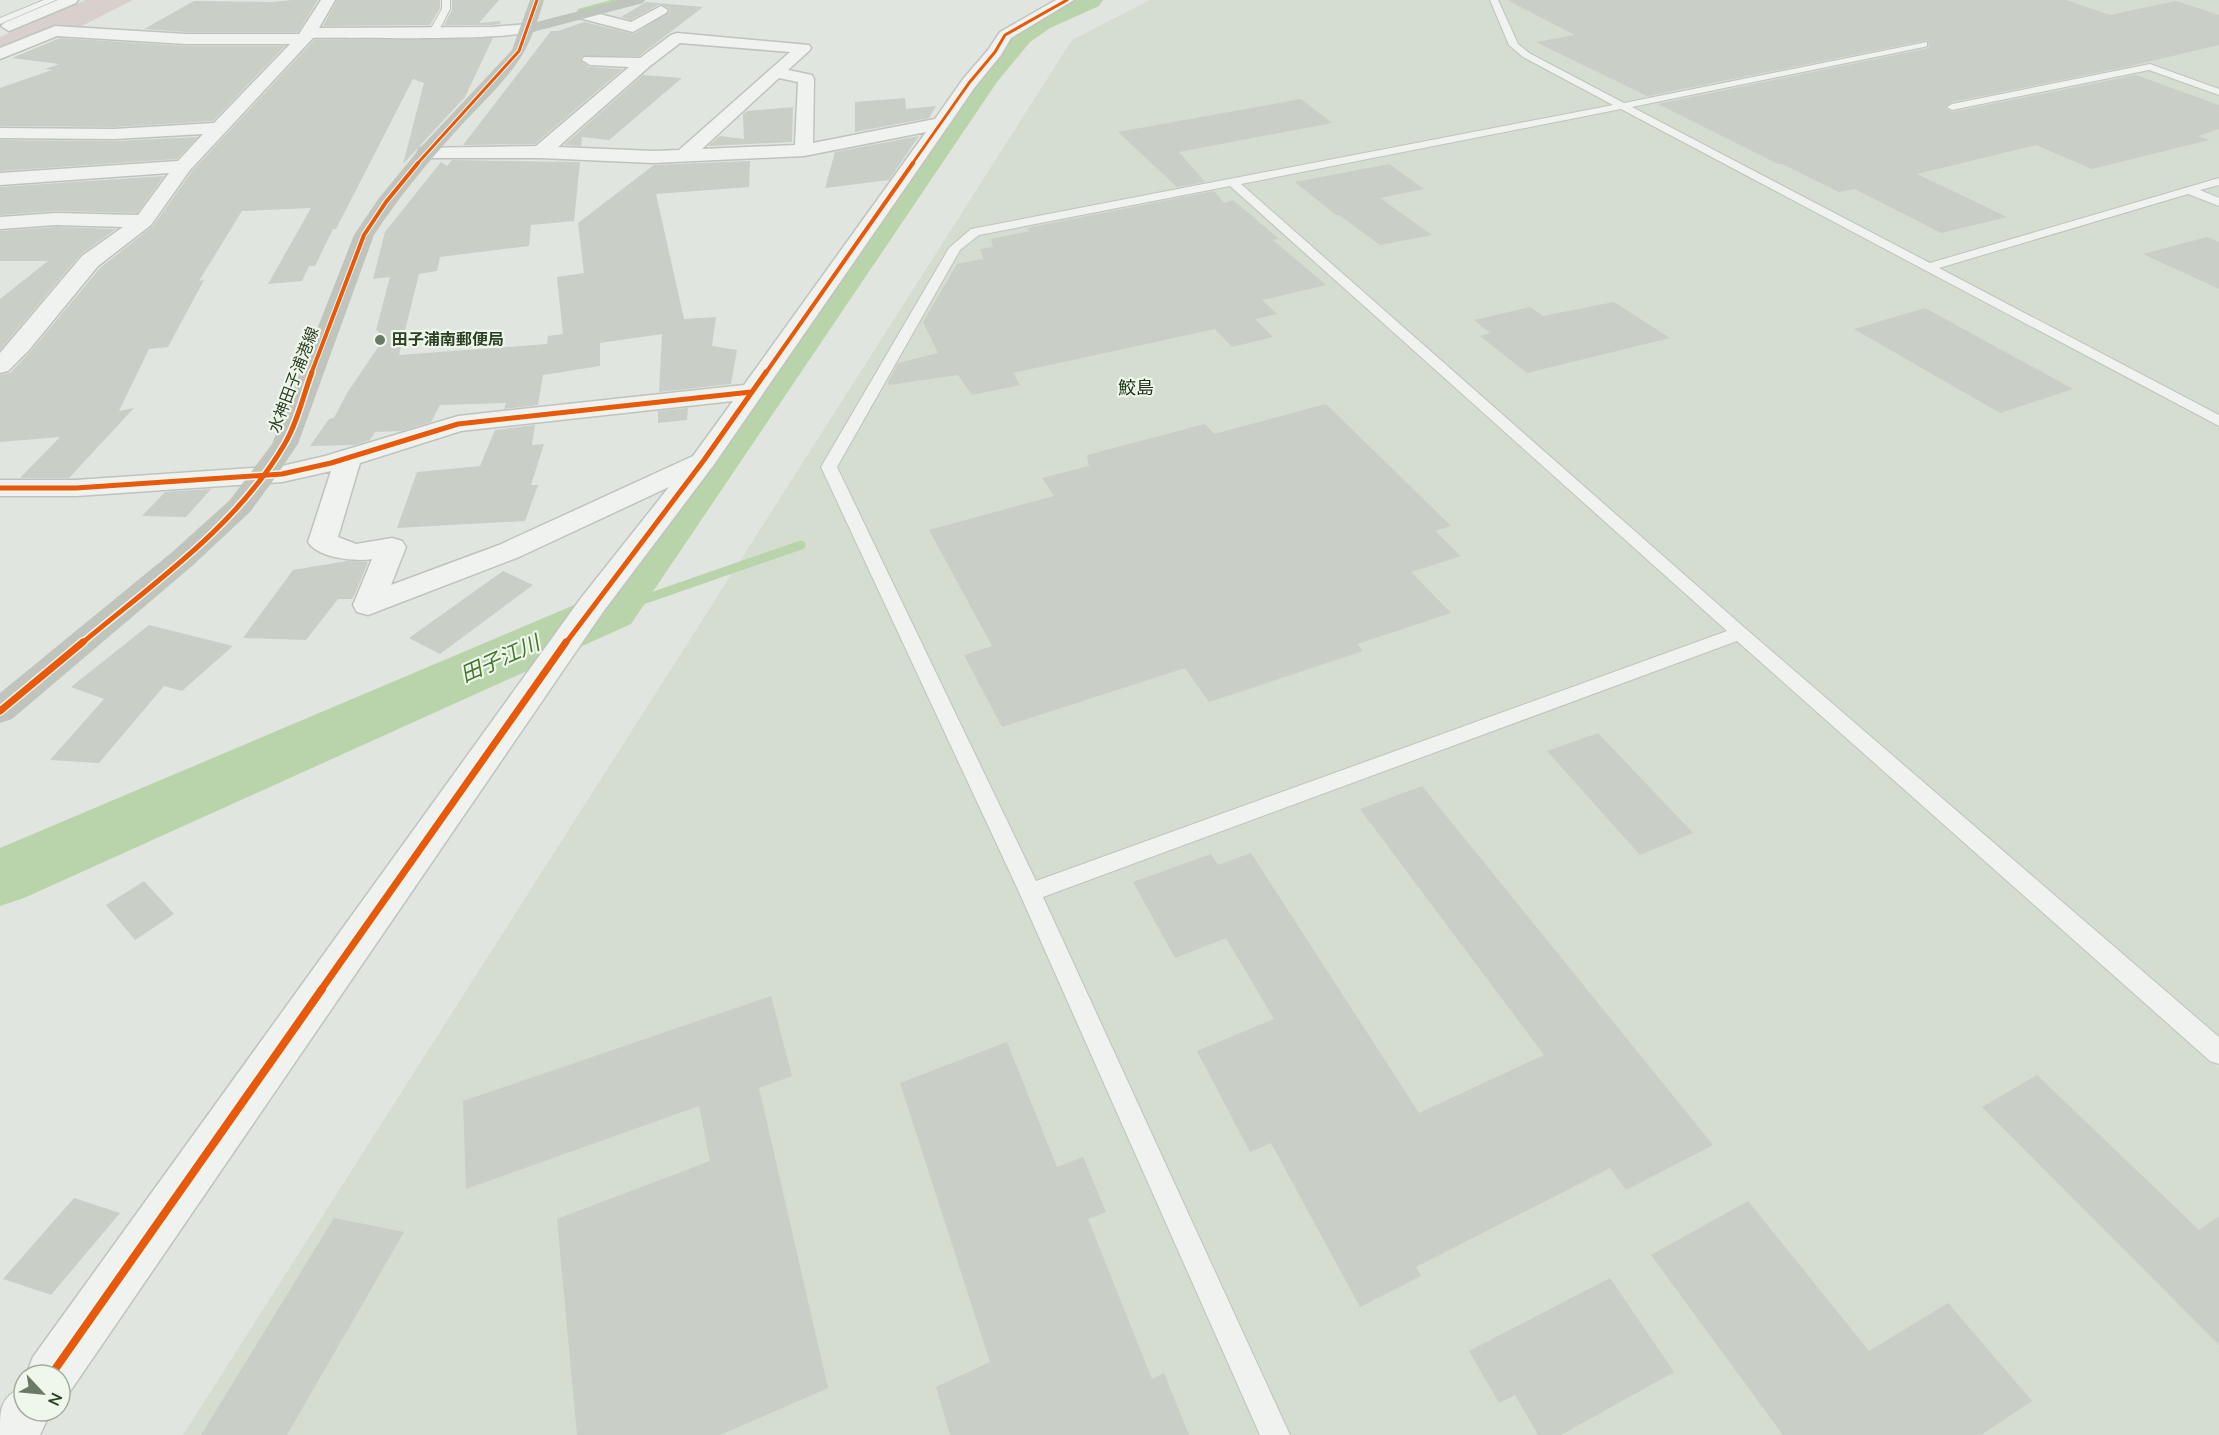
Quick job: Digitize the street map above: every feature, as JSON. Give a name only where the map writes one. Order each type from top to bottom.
[{"type":"main road","name":"水神田子浦港線","points":[[0,711],[181,560],[240,506],[263,476],[285,444],[364,235],[386,202],[427,152],[519,51],[537,0]]},
{"type":"main road","points":[[528,29],[638,0]]},
{"type":"street","points":[[0,30],[70,0]]},
{"type":"street","points":[[0,366],[11,345],[90,261],[144,221],[183,166],[306,36],[328,0]]},
{"type":"street","points":[[59,1363],[592,605],[704,460],[969,83],[995,52],[1005,35],[1067,0]]},
{"type":"street","points":[[584,15],[633,27],[661,10]]},
{"type":"street","points":[[0,54],[55,31],[186,39],[528,29]]},
{"type":"street","points":[[541,152],[644,63],[677,38],[803,48],[685,155]]},
{"type":"street","points":[[590,60],[644,63]]},
{"type":"street","points":[[777,73],[806,79],[804,150]]},
{"type":"street","points":[[427,152],[541,152],[653,157],[804,150],[942,123]]},
{"type":"street","points":[[0,133],[114,134],[221,128]]},
{"type":"street","points":[[0,179],[183,166]]},
{"type":"street","points":[[0,223],[56,219],[144,221]]},
{"type":"street","points":[[0,488],[76,488],[282,474],[348,458],[458,424],[751,392]]},
{"type":"street","points":[[348,458],[322,542],[355,553],[392,547],[368,605],[509,551],[704,460]]},
{"type":"lane","points":[[0,21],[52,0]]},
{"type":"lane","points":[[434,32],[446,9],[446,0]]},
{"type":"lane","points":[[1494,0],[1514,45],[1526,55],[2219,422]]},
{"type":"lane","points":[[1275,1435],[1030,892],[829,467],[955,249],[975,232],[1924,44]]},
{"type":"lane","points":[[1952,107],[2150,67],[2219,92]]},
{"type":"lane","points":[[1930,267],[2219,181]]},
{"type":"lane","points":[[1232,182],[1740,633],[2219,1053]]},
{"type":"lane","points":[[2189,190],[2219,202]]},
{"type":"lane","points":[[1030,892],[1740,633]]},
{"type":"shaded area","points":[[86,0],[133,0],[70,32],[0,52],[0,37]]},
{"type":"shaded area","points":[[1150,0],[2219,0],[2219,1435],[183,1435],[1072,40]]},
{"type":"building","points":[[318,0],[298,32],[186,32],[144,29],[194,1],[273,2]]},
{"type":"building","points":[[337,0],[440,0],[440,8],[430,25],[323,26]]},
{"type":"building","points":[[452,0],[499,0],[479,23],[501,21],[500,24],[444,25],[452,10]]},
{"type":"building","points":[[1507,0],[2066,0],[2110,15],[2176,1],[2219,15],[2219,45],[2130,66],[1952,102],[1945,108],[1952,112],[2136,75],[2219,105],[2219,129],[2198,136],[2209,140],[2092,169],[2036,145],[1917,174],[2007,217],[1941,233],[1855,189],[1839,192],[1658,104],[1925,49],[1929,47],[1928,40],[1647,96],[1536,42],[1575,35]]},
{"type":"building","points":[[646,2],[703,7],[639,56],[582,56],[580,60],[589,67],[623,69],[535,144],[463,145],[551,31],[558,31],[584,22],[634,34],[670,11],[669,8],[660,4],[631,20],[621,17]]},
{"type":"building","points":[[60,38],[186,46],[285,46],[213,121],[114,127],[0,126],[0,88],[52,70],[45,69],[59,64],[12,58]]},
{"type":"building","points":[[493,38],[465,97],[403,164],[424,83],[413,79],[336,229],[333,229],[315,266],[309,266],[302,281],[268,284],[311,208],[242,211],[199,281],[204,280],[168,347],[149,349],[119,411],[134,408],[69,478],[20,478],[60,437],[0,442],[0,375],[10,373],[31,351],[100,268],[153,226],[192,171],[314,40]]},
{"type":"building","points":[[643,75],[682,78],[609,140],[582,137],[581,146],[564,145]]},
{"type":"building","points":[[905,98],[906,109],[936,106],[929,118],[855,132],[855,102]]},
{"type":"building","points":[[1301,99],[1332,123],[1179,152],[1205,182],[1177,187],[1118,132]]},
{"type":"building","points":[[793,107],[792,142],[708,146],[720,136],[744,139],[743,114],[747,111]]},
{"type":"building","points":[[919,136],[889,180],[825,188],[835,152]]},
{"type":"building","points":[[198,137],[177,159],[0,171],[0,140],[114,141]]},
{"type":"building","points":[[452,160],[580,162],[574,221],[531,225],[529,246],[440,257],[437,271],[419,274],[399,355],[547,344],[548,336],[563,334],[557,277],[584,273],[578,223],[654,165],[750,161],[749,187],[656,194],[684,319],[716,317],[712,346],[737,350],[731,384],[659,392],[662,334],[600,343],[600,366],[543,375],[538,405],[504,409],[506,403],[440,405],[431,422],[402,431],[375,432],[370,440],[355,445],[310,446],[329,419],[334,418],[347,393],[385,337],[376,330],[390,277],[373,279],[385,232],[441,162],[447,166]]},
{"type":"building","points":[[1389,164],[1424,189],[1380,198],[1432,235],[1380,245],[1336,215],[1295,182]]},
{"type":"building","points":[[164,176],[137,213],[56,211],[0,215],[0,187]]},
{"type":"building","points":[[1214,191],[1224,203],[1233,200],[1279,239],[1273,240],[1326,285],[1262,300],[1277,314],[1255,319],[1273,337],[1232,347],[1215,329],[1013,373],[1020,385],[972,395],[958,375],[889,385],[888,382],[898,363],[938,353],[923,322],[957,264],[983,259],[980,249],[993,247],[991,239],[1030,231],[1027,228]]},
{"type":"building","points":[[56,227],[116,229],[80,255],[0,350],[0,299],[48,261],[0,261],[0,231]]},
{"type":"building","points":[[2207,237],[2219,242],[2219,289],[2143,254]]},
{"type":"building","points":[[1614,302],[1670,338],[1527,373],[1480,336],[1490,333],[1474,320],[1530,307],[1543,316]]},
{"type":"building","points":[[1925,308],[2073,389],[2000,413],[1854,329]]},
{"type":"building","points":[[1326,404],[1451,526],[1435,531],[1461,556],[1411,572],[1451,613],[1357,644],[1363,651],[1209,702],[1185,668],[1002,727],[964,655],[992,646],[929,530],[1054,496],[1042,478],[1089,466],[1087,455],[1205,424],[1214,434]]},
{"type":"building","points":[[688,408],[687,420],[658,423],[658,411]]},
{"type":"building","points":[[535,425],[532,445],[544,444],[531,485],[538,485],[525,521],[397,528],[417,472],[480,466],[495,430]]},
{"type":"building","points":[[211,489],[186,517],[142,516],[165,492]]},
{"type":"building","points":[[346,561],[368,562],[355,594],[352,599],[338,599],[306,640],[243,638],[293,570]]},
{"type":"building","points":[[503,571],[533,585],[440,654],[409,638]]},
{"type":"building","points":[[149,625],[233,646],[182,691],[164,686],[99,763],[50,760],[104,699],[71,687]]},
{"type":"building","points":[[1598,733],[1693,833],[1640,855],[1547,751]]},
{"type":"building","points":[[1422,786],[1713,1145],[1626,1190],[1610,1168],[1416,1267],[1421,1276],[1360,1307],[1271,1143],[1250,1152],[1197,1051],[1274,1019],[1226,938],[1175,958],[1133,882],[1211,854],[1218,865],[1251,853],[1419,1113],[1544,1055],[1360,809]]},
{"type":"building","points":[[144,881],[174,914],[135,940],[106,905]]},
{"type":"building","points":[[771,996],[792,1076],[759,1088],[828,1388],[720,1435],[577,1435],[557,1219],[710,1161],[699,1106],[466,1189],[463,1101]]},
{"type":"building","points":[[1007,1042],[1057,1167],[1083,1157],[1106,1212],[1088,1219],[1152,1379],[1164,1373],[1189,1435],[950,1435],[936,1387],[990,1362],[900,1083]]},
{"type":"building","points":[[2037,1075],[2199,1230],[2219,1216],[2219,1345],[1982,1107]]},
{"type":"building","points":[[74,1198],[120,1213],[51,1295],[3,1279]]},
{"type":"building","points":[[1748,1201],[1869,1351],[1948,1303],[2032,1401],[1981,1435],[1783,1435],[1651,1255]]},
{"type":"building","points":[[334,1218],[404,1232],[287,1435],[201,1435]]},
{"type":"building","points":[[1610,1278],[1674,1372],[1561,1435],[1538,1435],[1515,1395],[1499,1403],[1469,1351]]},
{"type":"waterway","points":[[580,11],[621,0]]},
{"type":"waterway","name":"田子江川","points":[[0,878],[611,611],[986,76],[1020,36],[1040,22],[1089,0]]},
{"type":"waterway","points":[[611,611],[801,545]]},
{"type":"cycle path","points":[[0,711],[181,560],[240,506],[263,476],[285,444],[364,235],[386,202],[427,152],[519,51],[537,0]]},
{"type":"cycle path","points":[[59,1363],[592,605],[704,460],[969,83],[995,52],[1005,35],[1067,0]]},
{"type":"cycle path","points":[[0,488],[76,488],[282,474],[331,463],[458,424],[751,392]]},
{"type":"place","name":"田子浦南郵便局","points":[[380,340]]},
{"type":"district","name":"鮫島","points":[[1136,388]]}]
